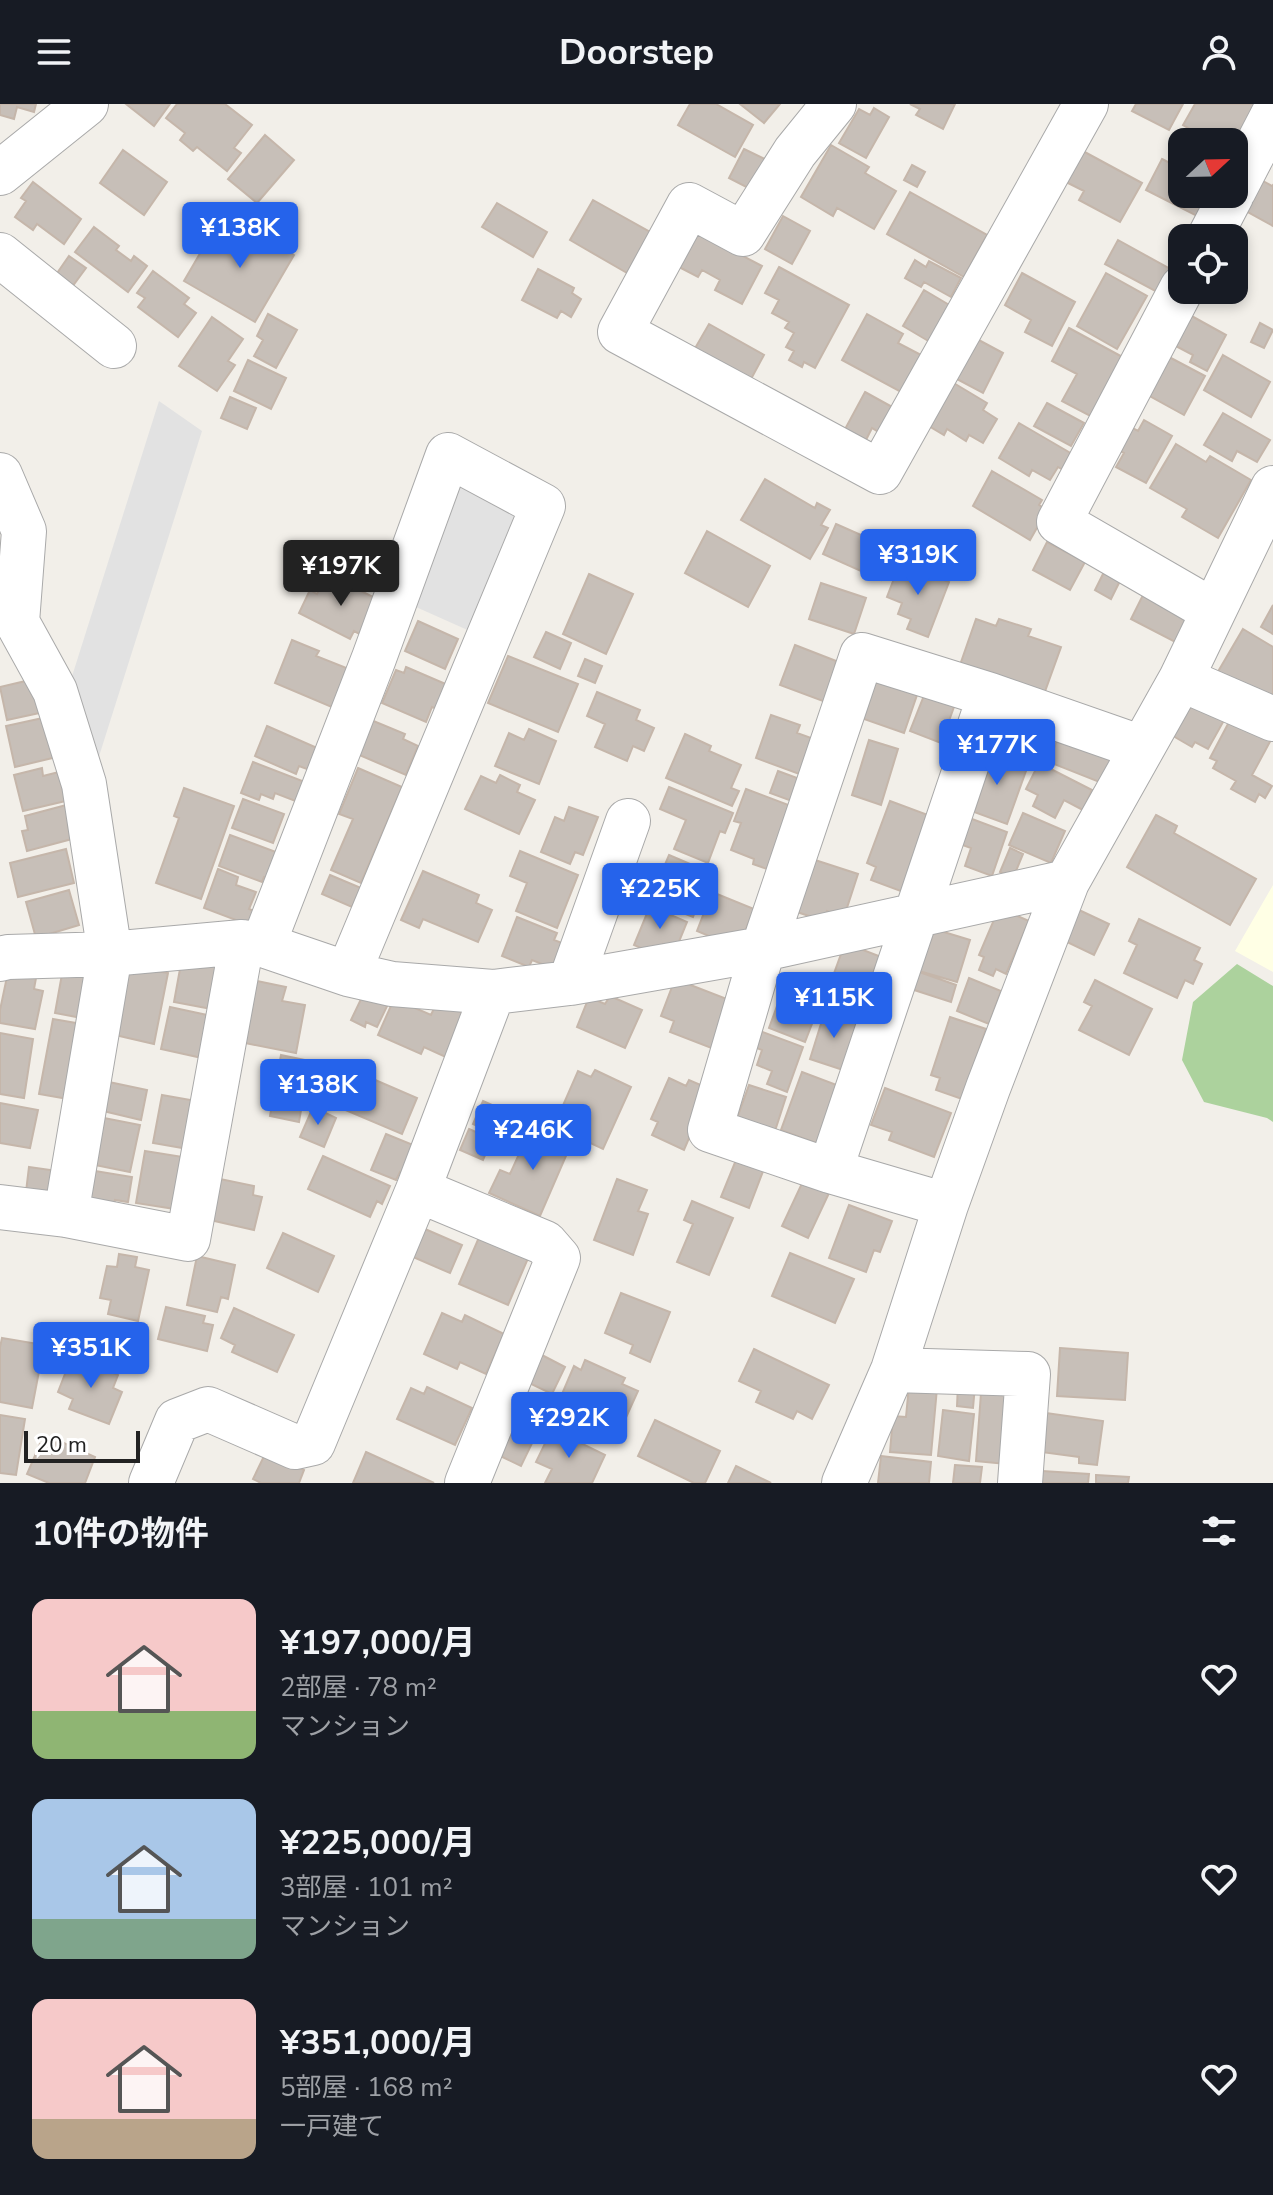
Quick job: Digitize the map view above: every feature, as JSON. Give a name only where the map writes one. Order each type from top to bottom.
[{"type":"street","points":[[834,104],[795,152],[743,234],[689,205],[620,332],[880,472],[1086,104]]},
{"type":"street","points":[[0,173],[72,110]]},
{"type":"street","points":[[1248,163],[1273,115]]},
{"type":"street","points":[[0,255],[114,346]]},
{"type":"street","points":[[1174,304],[1059,522],[1213,611]]},
{"type":"street","points":[[0,1207],[66,1215],[188,1239],[252,944],[374,658],[448,455],[543,506],[348,974]]},
{"type":"street","points":[[0,475],[24,531],[17,622],[55,691],[84,784],[110,954],[66,1215]]},
{"type":"street","points":[[844,1483],[893,1370],[946,1205],[1067,882],[1181,679],[1273,488]]},
{"type":"street","points":[[946,1205],[830,1171],[710,1130],[763,949],[862,655],[1142,748]]},
{"type":"street","points":[[1181,679],[1273,719]]},
{"type":"street","points":[[830,1171],[990,695]]},
{"type":"street","points":[[570,983],[628,821]]},
{"type":"street","points":[[3,946],[110,954],[252,944],[348,974],[392,984],[493,992],[570,983],[763,949],[1067,882]]},
{"type":"street","points":[[151,1483],[177,1421],[208,1409],[295,1447],[313,1443],[418,1190],[493,992]]},
{"type":"street","points":[[418,1190],[545,1243],[558,1258],[467,1483]]},
{"type":"street","points":[[893,1370],[1028,1374],[1020,1483]]},
{"type":"shaded area","points":[[159,401],[202,431],[95,769],[68,689]]},
{"type":"shaded area","points":[[464,478],[513,500],[520,521],[472,632],[407,603],[450,487]]},
{"type":"shaded area","points":[[1273,885],[1273,972],[1235,951]]},
{"type":"green space","points":[[1237,964],[1273,986],[1273,1122],[1204,1102],[1182,1060],[1193,1002]]},
{"type":"building","points":[[0,104],[36,104],[34,112],[17,107],[14,119],[0,115]]},
{"type":"building","points":[[126,104],[170,104],[154,126]]},
{"type":"building","points":[[177,104],[225,104],[252,125],[234,148],[241,153],[227,171],[197,147],[193,151],[180,140],[185,133],[166,118]]},
{"type":"building","points":[[690,104],[716,104],[753,125],[735,157],[678,125]]},
{"type":"building","points":[[740,104],[780,104],[764,123]]},
{"type":"building","points":[[910,104],[955,104],[943,129],[916,115],[920,109]]},
{"type":"building","points":[[1136,104],[1183,104],[1168,129],[1132,111]]},
{"type":"building","points":[[1195,104],[1264,104],[1248,131],[1248,128],[1188,128],[1183,125]]},
{"type":"building","points":[[874,108],[889,117],[866,158],[839,143],[859,109],[870,115]]},
{"type":"building","points":[[265,135],[294,160],[257,203],[228,179]]},
{"type":"building","points":[[831,145],[869,167],[865,173],[896,191],[874,229],[837,208],[833,216],[801,197]]},
{"type":"building","points":[[744,149],[769,161],[754,191],[729,178]]},
{"type":"building","points":[[123,150],[167,182],[144,215],[100,183]]},
{"type":"building","points":[[1081,150],[1142,183],[1120,222],[1079,200],[1084,191],[1064,181]]},
{"type":"building","points":[[1162,159],[1168,162],[1168,201],[1146,190]]},
{"type":"building","points":[[912,165],[925,172],[917,187],[904,180]]},
{"type":"building","points":[[1263,181],[1273,185],[1273,226],[1246,211]]},
{"type":"building","points":[[33,182],[81,219],[64,244],[37,224],[33,230],[15,217],[26,201],[21,198]]},
{"type":"building","points":[[910,192],[987,235],[964,277],[887,234]]},
{"type":"building","points":[[593,200],[650,232],[627,273],[570,240]]},
{"type":"building","points":[[497,203],[547,232],[533,257],[482,227]]},
{"type":"building","points":[[1181,208],[1206,208],[1201,218]]},
{"type":"building","points":[[783,216],[810,231],[792,264],[765,249]]},
{"type":"building","points":[[236,221],[294,255],[255,322],[184,281],[213,231],[226,239]]},
{"type":"building","points":[[94,227],[119,246],[116,250],[131,261],[134,256],[147,266],[128,292],[75,252]]},
{"type":"building","points":[[697,232],[762,266],[742,304],[715,290],[720,280],[702,270],[698,277],[679,267]]},
{"type":"building","points":[[1118,240],[1168,268],[1168,277],[1159,293],[1105,264]]},
{"type":"building","points":[[69,256],[86,268],[69,291],[53,279]]},
{"type":"building","points":[[915,260],[926,267],[929,261],[961,278],[951,297],[924,282],[921,287],[905,278]]},
{"type":"building","points":[[779,267],[849,305],[815,368],[804,362],[802,367],[789,360],[794,351],[786,347],[794,333],[785,328],[789,322],[772,313],[779,300],[765,293]]},
{"type":"building","points":[[538,269],[574,288],[572,293],[581,299],[571,317],[561,311],[557,318],[522,300]]},
{"type":"building","points":[[153,271],[189,298],[184,304],[196,313],[178,337],[138,307],[145,298],[137,293]]},
{"type":"building","points":[[1022,273],[1075,302],[1052,346],[1025,332],[1031,320],[1005,305]]},
{"type":"building","points":[[1106,273],[1147,296],[1117,349],[1077,326]]},
{"type":"building","points":[[924,290],[951,306],[930,342],[903,326]]},
{"type":"building","points":[[268,314],[297,330],[276,368],[254,356],[263,340],[257,336]]},
{"type":"building","points":[[867,314],[903,334],[898,343],[921,355],[901,392],[842,360]]},
{"type":"building","points":[[1188,314],[1226,335],[1207,371],[1190,362],[1193,355],[1172,344]]},
{"type":"building","points":[[212,317],[243,339],[228,361],[235,365],[217,391],[179,366]]},
{"type":"building","points":[[1260,323],[1273,330],[1264,348],[1251,342]]},
{"type":"building","points":[[709,324],[764,355],[750,381],[694,350]]},
{"type":"building","points":[[1069,328],[1128,360],[1096,419],[1062,401],[1077,374],[1052,361]]},
{"type":"building","points":[[975,338],[1003,353],[983,393],[955,378]]},
{"type":"building","points":[[1223,355],[1270,382],[1251,417],[1204,390]]},
{"type":"building","points":[[1169,357],[1205,376],[1184,415],[1148,395]]},
{"type":"building","points":[[248,360],[286,378],[271,409],[234,391]]},
{"type":"building","points":[[952,382],[987,403],[983,410],[997,419],[983,443],[969,435],[966,441],[947,429],[944,435],[927,425]]},
{"type":"building","points":[[865,392],[894,408],[880,433],[872,428],[865,442],[844,431]]},
{"type":"building","points":[[230,397],[256,408],[247,429],[221,418]]},
{"type":"building","points":[[1047,403],[1084,423],[1071,446],[1034,426]]},
{"type":"building","points":[[1223,413],[1270,440],[1257,462],[1237,451],[1232,461],[1204,445]]},
{"type":"building","points":[[1144,420],[1172,436],[1146,483],[1116,467],[1124,453],[1114,448],[1127,425],[1138,431]]},
{"type":"building","points":[[1019,423],[1074,455],[1065,471],[1058,467],[1050,480],[1032,470],[1029,476],[999,458]]},
{"type":"building","points":[[1176,444],[1206,462],[1210,456],[1251,480],[1218,538],[1182,517],[1187,509],[1150,488]]},
{"type":"building","points":[[992,471],[1042,500],[1039,505],[1047,510],[1030,540],[973,506]]},
{"type":"building","points":[[765,479],[815,508],[817,503],[830,510],[821,525],[828,528],[810,559],[741,520]]},
{"type":"building","points":[[836,524],[895,550],[881,580],[823,554]]},
{"type":"building","points":[[707,531],[770,566],[748,607],[685,573]]},
{"type":"building","points":[[1047,542],[1085,562],[1070,590],[1033,570]]},
{"type":"building","points":[[900,563],[949,582],[928,637],[907,629],[911,619],[898,614],[902,603],[887,597]]},
{"type":"building","points":[[1106,568],[1122,577],[1111,599],[1095,590]]},
{"type":"building","points":[[327,574],[381,601],[363,636],[354,631],[350,639],[299,613],[310,590],[317,594]]},
{"type":"building","points":[[589,574],[633,594],[606,654],[563,634]]},
{"type":"building","points":[[821,583],[866,598],[854,634],[809,619]]},
{"type":"building","points":[[1144,593],[1194,619],[1181,645],[1131,619]]},
{"type":"building","points":[[1273,605],[1273,634],[1261,627]]},
{"type":"building","points":[[976,619],[996,626],[999,619],[1031,629],[1028,636],[1061,647],[1043,697],[959,668]]},
{"type":"building","points":[[418,621],[458,639],[445,669],[405,651]]},
{"type":"building","points":[[1243,629],[1273,647],[1273,699],[1216,675]]},
{"type":"building","points":[[546,632],[571,643],[560,669],[534,657]]},
{"type":"building","points":[[292,640],[319,651],[316,656],[349,669],[334,708],[275,683]]},
{"type":"building","points":[[795,645],[836,661],[835,667],[843,670],[831,704],[780,685]]},
{"type":"building","points":[[508,656],[578,684],[558,732],[488,703]]},
{"type":"building","points":[[585,659],[602,666],[595,683],[578,676]]},
{"type":"building","points":[[406,667],[448,685],[437,709],[432,707],[426,722],[382,703],[396,670],[404,673]]},
{"type":"building","points":[[875,677],[918,692],[904,733],[861,718]]},
{"type":"building","points":[[30,680],[44,712],[7,720],[0,687]]},
{"type":"building","points":[[597,692],[640,710],[636,720],[654,728],[644,751],[633,746],[627,761],[595,747],[605,724],[587,716]]},
{"type":"building","points":[[925,693],[955,704],[941,743],[910,731]]},
{"type":"building","points":[[1195,697],[1227,715],[1208,749],[1195,742],[1192,747],[1173,736]]},
{"type":"building","points":[[771,715],[800,725],[797,733],[814,739],[802,775],[756,758]]},
{"type":"building","points":[[52,716],[61,756],[15,767],[6,726]]},
{"type":"building","points":[[371,720],[405,734],[403,739],[418,746],[406,775],[357,754]]},
{"type":"building","points":[[1229,722],[1272,738],[1252,775],[1272,786],[1265,798],[1259,794],[1255,802],[1231,789],[1236,781],[1213,768],[1217,761],[1210,758]]},
{"type":"building","points":[[267,726],[324,751],[315,772],[299,766],[296,774],[255,756]]},
{"type":"building","points":[[529,729],[556,741],[539,784],[495,766],[509,733],[524,740]]},
{"type":"building","points":[[685,734],[711,746],[709,751],[741,765],[731,788],[739,791],[732,806],[666,778]]},
{"type":"building","points":[[1059,735],[1112,757],[1102,783],[1049,762]]},
{"type":"building","points":[[869,740],[898,749],[881,805],[852,795]]},
{"type":"building","points":[[982,752],[1027,768],[1007,824],[974,812],[982,787],[971,784]]},
{"type":"building","points":[[253,762],[305,782],[298,802],[275,793],[273,799],[261,794],[259,800],[241,793]]},
{"type":"building","points":[[1039,763],[1092,790],[1083,810],[1064,800],[1055,818],[1033,806],[1038,795],[1026,789]]},
{"type":"building","points":[[42,768],[43,776],[63,771],[70,800],[23,811],[14,775]]},
{"type":"building","points":[[358,768],[402,787],[361,883],[331,870],[353,819],[339,814]]},
{"type":"building","points":[[778,771],[808,782],[800,804],[770,793]]},
{"type":"building","points":[[500,775],[520,785],[517,792],[535,800],[519,834],[465,809],[481,776],[496,783]]},
{"type":"building","points":[[669,787],[733,813],[725,833],[720,831],[708,863],[674,849],[686,820],[660,809]]},
{"type":"building","points":[[184,788],[234,806],[201,899],[156,883],[179,818],[174,816]]},
{"type":"building","points":[[746,789],[799,809],[774,865],[769,863],[767,869],[753,864],[754,859],[731,850],[741,823],[734,821]]},
{"type":"building","points":[[243,799],[284,814],[273,843],[232,828]]},
{"type":"building","points":[[890,801],[928,815],[906,893],[871,880],[876,867],[867,863]]},
{"type":"building","points":[[70,804],[75,824],[68,826],[72,839],[27,851],[22,831],[28,830],[25,816]]},
{"type":"building","points":[[569,807],[598,817],[583,855],[575,852],[570,864],[541,852],[555,817],[564,821]]},
{"type":"building","points":[[1023,813],[1065,831],[1051,863],[1009,845]]},
{"type":"building","points":[[1156,815],[1177,826],[1174,833],[1256,879],[1230,925],[1127,867]]},
{"type":"building","points":[[964,816],[1007,832],[992,876],[965,866],[971,848],[954,842]]},
{"type":"building","points":[[230,835],[284,855],[274,880],[264,877],[262,882],[219,866]]},
{"type":"building","points":[[1010,848],[1023,854],[1013,878],[1000,872]]},
{"type":"building","points":[[66,849],[74,883],[18,897],[10,863]]},
{"type":"building","points":[[520,851],[578,875],[557,928],[516,911],[527,883],[510,876]]},
{"type":"building","points":[[669,855],[702,869],[699,877],[707,881],[693,917],[650,900]]},
{"type":"building","points":[[815,860],[858,874],[844,917],[827,911],[824,921],[797,912]]},
{"type":"building","points":[[218,869],[238,877],[236,885],[256,892],[249,909],[254,911],[249,925],[204,908]]},
{"type":"building","points":[[423,871],[479,895],[476,903],[492,910],[478,942],[423,919],[419,928],[401,920]]},
{"type":"building","points":[[330,875],[361,888],[352,907],[322,894]]},
{"type":"building","points":[[69,890],[79,925],[36,938],[26,902]]},
{"type":"building","points":[[712,892],[754,909],[742,939],[730,945],[697,931]]},
{"type":"building","points":[[650,906],[687,922],[676,949],[663,944],[659,956],[634,945]]},
{"type":"building","points":[[999,908],[1029,921],[1006,974],[996,969],[993,976],[979,970],[984,957],[979,955]]},
{"type":"building","points":[[1079,910],[1109,924],[1094,955],[1065,941]]},
{"type":"building","points":[[517,917],[557,933],[554,940],[562,943],[552,968],[532,960],[529,967],[502,956]]},
{"type":"building","points":[[1139,919],[1200,948],[1194,960],[1202,964],[1193,984],[1185,980],[1177,998],[1124,973],[1137,945],[1129,941]]},
{"type":"building","points":[[934,929],[970,940],[957,982],[919,971],[924,938],[931,940]]},
{"type":"building","points":[[845,943],[884,958],[865,1008],[834,997],[839,982],[832,979]]},
{"type":"building","points":[[182,958],[225,966],[217,1010],[174,1002]]},
{"type":"building","points":[[64,963],[96,969],[87,1019],[55,1013]]},
{"type":"building","points":[[128,966],[168,973],[154,1044],[115,1035]]},
{"type":"building","points":[[911,969],[956,985],[951,1002],[905,987]]},
{"type":"building","points":[[8,972],[36,978],[34,989],[43,991],[35,1029],[0,1023]]},
{"type":"building","points":[[788,976],[825,990],[805,1042],[769,1028]]},
{"type":"building","points":[[969,978],[1001,991],[989,1024],[957,1011]]},
{"type":"building","points":[[675,979],[732,1001],[714,1049],[670,1032],[674,1021],[661,1016]]},
{"type":"building","points":[[1095,980],[1152,1009],[1129,1055],[1079,1030],[1092,1006],[1084,1002]]},
{"type":"building","points":[[257,981],[286,987],[282,1001],[305,1005],[296,1053],[245,1043]]},
{"type":"building","points":[[364,993],[390,1000],[377,1027],[366,1022],[365,1027],[351,1020]]},
{"type":"building","points":[[610,996],[642,1010],[625,1048],[577,1027],[589,997],[605,1004]]},
{"type":"building","points":[[394,999],[431,1015],[437,1002],[469,1015],[450,1059],[424,1047],[421,1054],[378,1035]]},
{"type":"building","points":[[170,1007],[212,1016],[202,1058],[161,1049]]},
{"type":"building","points":[[825,1011],[859,1022],[843,1070],[810,1059]]},
{"type":"building","points":[[950,1017],[986,1029],[962,1099],[936,1090],[940,1078],[931,1075]]},
{"type":"building","points":[[53,1019],[88,1025],[74,1100],[39,1094]]},
{"type":"building","points":[[760,1031],[803,1047],[787,1092],[767,1084],[772,1071],[757,1065],[762,1050],[754,1047]]},
{"type":"building","points":[[0,1033],[33,1039],[24,1098],[0,1094]]},
{"type":"building","points":[[281,1055],[305,1060],[303,1070],[312,1072],[308,1098],[303,1098],[299,1122],[270,1116]]},
{"type":"building","points":[[595,1070],[631,1087],[603,1149],[554,1126],[578,1071],[591,1077]]},
{"type":"building","points":[[802,1072],[842,1087],[821,1145],[781,1130]]},
{"type":"building","points":[[359,1073],[417,1098],[402,1134],[343,1109]]},
{"type":"building","points":[[669,1078],[686,1086],[689,1080],[710,1089],[684,1150],[652,1135],[658,1122],[651,1119]]},
{"type":"building","points":[[109,1082],[147,1090],[141,1120],[103,1111]]},
{"type":"building","points":[[749,1085],[786,1097],[774,1134],[736,1121]]},
{"type":"building","points":[[885,1088],[951,1113],[934,1157],[889,1140],[892,1132],[871,1125]]},
{"type":"building","points":[[162,1095],[202,1102],[194,1150],[153,1143]]},
{"type":"building","points":[[483,1101],[501,1109],[490,1132],[473,1124]]},
{"type":"building","points":[[0,1103],[38,1110],[30,1148],[0,1143]]},
{"type":"building","points":[[313,1107],[336,1118],[324,1147],[300,1137]]},
{"type":"building","points":[[104,1118],[140,1125],[130,1172],[95,1165]]},
{"type":"building","points":[[469,1129],[492,1139],[483,1160],[460,1150]]},
{"type":"building","points":[[530,1130],[545,1137],[548,1132],[572,1142],[540,1216],[489,1193],[500,1170],[510,1174]]},
{"type":"building","points":[[386,1134],[418,1147],[407,1175],[400,1172],[396,1180],[371,1170]]},
{"type":"building","points":[[145,1151],[183,1157],[175,1209],[136,1203]]},
{"type":"building","points":[[738,1155],[765,1166],[749,1208],[721,1197]]},
{"type":"building","points":[[323,1156],[390,1186],[382,1204],[377,1201],[370,1217],[308,1189]]},
{"type":"building","points":[[29,1167],[58,1171],[55,1196],[26,1192]]},
{"type":"building","points":[[89,1170],[132,1177],[128,1202],[115,1200],[113,1210],[83,1205]]},
{"type":"building","points":[[220,1179],[254,1186],[253,1195],[262,1197],[254,1230],[210,1220]]},
{"type":"building","points":[[617,1179],[647,1190],[638,1211],[648,1214],[633,1255],[594,1240]]},
{"type":"building","points":[[804,1179],[830,1191],[808,1238],[782,1226]]},
{"type":"building","points":[[692,1201],[733,1218],[709,1275],[677,1262],[693,1224],[684,1220]]},
{"type":"building","points":[[849,1205],[892,1221],[880,1252],[874,1250],[866,1272],[829,1258]]},
{"type":"building","points":[[425,1229],[462,1245],[450,1273],[413,1257]]},
{"type":"building","points":[[283,1233],[334,1256],[318,1292],[267,1268]]},
{"type":"building","points":[[480,1235],[529,1256],[508,1305],[459,1284]]},
{"type":"building","points":[[790,1253],[854,1279],[835,1323],[772,1296]]},
{"type":"building","points":[[119,1254],[137,1257],[135,1267],[149,1270],[138,1321],[108,1314],[111,1300],[100,1298],[107,1266],[117,1267]]},
{"type":"building","points":[[197,1256],[235,1265],[228,1299],[221,1297],[217,1312],[187,1305]]},
{"type":"building","points":[[621,1293],[670,1312],[650,1362],[630,1353],[633,1345],[605,1333]]},
{"type":"building","points":[[166,1307],[205,1316],[203,1323],[213,1325],[207,1351],[158,1339]]},
{"type":"building","points":[[234,1308],[294,1335],[277,1372],[232,1352],[235,1345],[221,1338]]},
{"type":"building","points":[[442,1313],[462,1322],[465,1315],[504,1334],[486,1374],[460,1362],[457,1369],[424,1354]]},
{"type":"building","points":[[2,1338],[44,1345],[32,1408],[0,1402]]},
{"type":"building","points":[[1060,1348],[1128,1353],[1125,1400],[1057,1396]]},
{"type":"building","points":[[754,1349],[829,1385],[812,1419],[797,1411],[793,1419],[756,1402],[761,1391],[739,1381]]},
{"type":"building","points":[[538,1353],[565,1367],[552,1394],[525,1381]]},
{"type":"building","points":[[72,1356],[118,1375],[113,1388],[122,1392],[109,1424],[69,1409],[73,1399],[58,1392]]},
{"type":"building","points":[[585,1360],[625,1378],[622,1384],[638,1391],[624,1422],[562,1394],[574,1366],[581,1370]]},
{"type":"building","points":[[958,1384],[975,1386],[973,1408],[957,1406]]},
{"type":"building","points":[[909,1385],[937,1388],[931,1455],[890,1452],[893,1416],[906,1417]]},
{"type":"building","points":[[427,1387],[472,1408],[455,1445],[397,1419],[411,1388],[424,1394]]},
{"type":"building","points":[[981,1393],[1012,1395],[1006,1464],[976,1461]]},
{"type":"building","points":[[943,1410],[974,1414],[969,1461],[938,1456]]},
{"type":"building","points":[[1046,1413],[1103,1421],[1097,1465],[1079,1463],[1079,1457],[1041,1452]]},
{"type":"building","points":[[0,1415],[25,1419],[16,1475],[0,1473]]},
{"type":"building","points":[[655,1420],[720,1451],[705,1483],[694,1483],[638,1456]]},
{"type":"building","points":[[510,1425],[535,1437],[521,1466],[496,1454]]},
{"type":"building","points":[[552,1429],[605,1455],[592,1483],[545,1483],[552,1469],[536,1462]]},
{"type":"building","points":[[57,1440],[95,1457],[85,1483],[49,1483],[27,1474],[40,1444],[53,1450]]},
{"type":"building","points":[[266,1452],[304,1470],[299,1483],[261,1483],[253,1479]]},
{"type":"building","points":[[366,1452],[434,1483],[353,1483]]},
{"type":"building","points":[[881,1456],[931,1462],[929,1483],[878,1483]]},
{"type":"building","points":[[955,1465],[982,1467],[980,1483],[953,1483]]},
{"type":"building","points":[[736,1466],[771,1483],[728,1483]]},
{"type":"building","points":[[1042,1471],[1089,1474],[1088,1483],[1041,1483]]},
{"type":"building","points":[[1096,1475],[1129,1477],[1128,1483],[1096,1483]]}]
